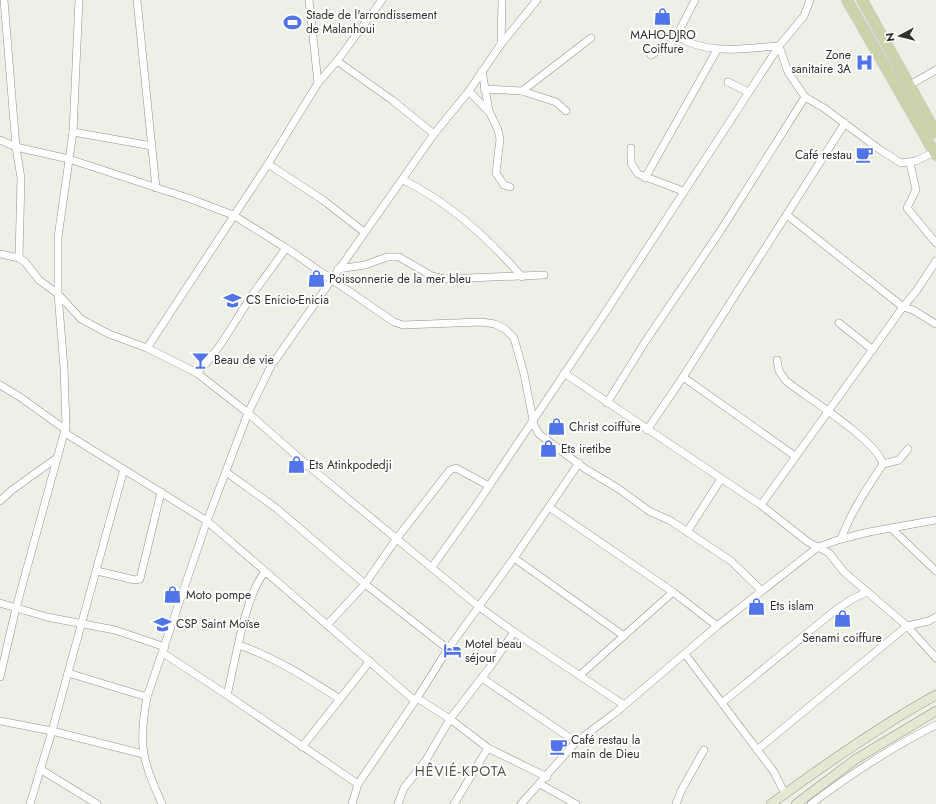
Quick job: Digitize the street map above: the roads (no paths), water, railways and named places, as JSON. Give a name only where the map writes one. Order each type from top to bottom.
[{"type":"main road","points":[[847,0],[935,153]]},
{"type":"main road","points":[[862,0],[908,86],[936,133]]},
{"type":"main road","points":[[771,804],[841,753],[907,711],[936,695]]},
{"type":"main road","points":[[796,804],[856,759],[936,711]]},
{"type":"street","points":[[4,0],[16,147],[21,178],[19,258]]},
{"type":"street","points":[[0,677],[3,657],[16,608],[65,432],[64,368],[58,294],[58,237],[73,132],[79,0]]},
{"type":"street","points":[[137,0],[156,188]]},
{"type":"street","points":[[310,0],[318,83]]},
{"type":"street","points":[[147,348],[233,215],[268,164],[318,83],[337,61],[382,0]]},
{"type":"street","points":[[501,44],[502,0]]},
{"type":"street","points":[[162,804],[143,754],[142,726],[147,698],[207,521],[248,413],[276,358],[331,279],[403,180],[434,134],[469,91],[501,44],[537,0]]},
{"type":"street","points":[[651,54],[670,45],[677,36],[695,0]]},
{"type":"street","points":[[432,567],[489,486],[532,419],[605,313],[683,191],[779,46],[804,16],[810,0]]},
{"type":"street","points":[[677,36],[689,44],[717,50],[779,46]]},
{"type":"street","points":[[522,91],[591,38]]},
{"type":"street","points":[[779,46],[788,72],[805,97],[845,123],[893,158],[901,163],[910,162],[935,153]]},
{"type":"street","points":[[645,178],[717,50]]},
{"type":"street","points":[[337,61],[392,100],[434,134]]},
{"type":"street","points":[[908,86],[936,70]]},
{"type":"street","points":[[482,71],[489,111],[498,130],[500,139],[496,173],[504,185],[510,188]]},
{"type":"street","points":[[728,82],[748,92]]},
{"type":"street","points":[[484,89],[522,91],[556,102],[566,111]]},
{"type":"street","points":[[469,91],[489,111]]},
{"type":"street","points":[[607,403],[721,230],[805,97]]},
{"type":"street","points":[[647,430],[683,377],[845,123]]},
{"type":"street","points":[[73,132],[152,146]]},
{"type":"street","points":[[0,140],[16,147],[69,159],[191,198],[233,215],[286,248],[388,319],[399,324],[475,322],[495,324],[505,328],[514,338],[524,374],[532,419],[539,434],[649,511],[688,532],[731,561],[762,590]]},
{"type":"street","points":[[631,148],[631,163],[638,174],[645,178],[683,191]]},
{"type":"street","points":[[910,162],[916,190],[907,208],[936,243]]},
{"type":"street","points":[[268,164],[323,200],[364,232]]},
{"type":"street","points":[[403,180],[420,188],[449,208],[504,257],[522,277]]},
{"type":"street","points":[[787,215],[903,307],[913,310],[936,324]]},
{"type":"street","points":[[197,373],[211,359],[223,343],[247,303],[286,248]]},
{"type":"street","points":[[0,254],[19,258],[25,262],[39,280],[58,294],[81,319],[109,334],[147,348],[197,373],[248,413],[306,464],[478,606],[514,632],[624,705]]},
{"type":"street","points":[[338,269],[365,265],[394,256],[399,257],[438,278],[490,276],[522,277],[544,275]]},
{"type":"street","points":[[761,505],[903,307],[918,290],[936,261]]},
{"type":"street","points":[[839,323],[873,350]]},
{"type":"street","points":[[777,360],[778,371],[786,382],[828,412],[879,454],[883,464]]},
{"type":"street","points":[[564,373],[761,505],[808,542],[829,553],[844,572],[907,626],[936,658]]},
{"type":"street","points":[[683,377],[795,456]]},
{"type":"street","points":[[0,385],[20,397],[65,432],[207,521],[370,662],[416,699],[450,718],[488,748],[547,777]]},
{"type":"street","points":[[840,539],[856,507],[883,464],[899,460],[908,449]]},
{"type":"street","points":[[0,502],[12,490],[58,457]]},
{"type":"street","points":[[352,804],[358,784],[448,649],[514,558],[579,463]]},
{"type":"street","points":[[327,625],[365,584],[397,538],[450,470],[456,468],[489,486]]},
{"type":"street","points":[[30,804],[97,571],[124,469]]},
{"type":"street","points":[[226,472],[276,508],[365,584],[448,649]]},
{"type":"street","points":[[688,532],[721,479]]},
{"type":"street","points":[[97,571],[135,580],[140,579],[161,492]]},
{"type":"street","points":[[549,507],[673,592],[717,626]]},
{"type":"street","points":[[521,804],[547,777],[576,742],[624,705],[717,626],[818,547],[840,539],[936,520]]},
{"type":"street","points":[[892,528],[936,571]]},
{"type":"street","points":[[514,558],[624,636]]},
{"type":"street","points":[[227,695],[253,592],[265,572]]},
{"type":"street","points":[[580,675],[673,592]]},
{"type":"street","points":[[723,702],[833,612],[852,599],[867,592]]},
{"type":"street","points":[[0,603],[47,617],[82,623],[142,638],[164,650],[302,747],[358,784]]},
{"type":"street","points":[[757,750],[907,626],[929,621],[936,617]]},
{"type":"street","points":[[398,804],[404,788],[426,760],[450,718],[482,678],[514,632]]},
{"type":"street","points":[[240,645],[262,653],[284,664],[340,699]]},
{"type":"street","points":[[685,654],[723,702],[774,772],[785,794]]},
{"type":"street","points":[[302,747],[370,662]]},
{"type":"street","points":[[68,673],[147,698]]},
{"type":"street","points":[[482,678],[576,742]]},
{"type":"street","points":[[0,721],[52,731],[143,754]]},
{"type":"street","points":[[811,804],[856,770],[873,762],[905,741],[936,725]]},
{"type":"street","points":[[454,804],[488,748]]},
{"type":"street","points":[[676,804],[683,786],[704,750]]},
{"type":"street","points":[[40,769],[89,801],[97,804]]},
{"type":"street","points":[[540,784],[576,804]]},
{"type":"place","name":"MAHO-DJRO Coiffure","points":[[663,16]]},
{"type":"place","name":"Stade de l'arrondissement de Malanhoui","points":[[293,22]]},
{"type":"place","name":"Zone sanitaire 3A","points":[[864,62]]},
{"type":"place","name":"Café restau","points":[[865,155]]},
{"type":"place","name":"Poissonnerie de la mer bleu","points":[[316,279]]},
{"type":"place","name":"CS Enicio-Enicia","points":[[233,300]]},
{"type":"place","name":"Beau de vie","points":[[201,360]]},
{"type":"place","name":"Christ coiffure","points":[[556,427]]},
{"type":"place","name":"Ets iretibe","points":[[548,449]]},
{"type":"place","name":"Ets Atinkpodedji","points":[[296,465]]},
{"type":"place","name":"Moto pompe","points":[[173,595]]},
{"type":"place","name":"Ets islam","points":[[757,606]]},
{"type":"place","name":"Senami coiffure","points":[[842,619]]},
{"type":"place","name":"CSP Saint Moïse","points":[[163,624]]},
{"type":"place","name":"Motel beau séjour","points":[[452,651]]},
{"type":"place","name":"Café restau la main de Dieu","points":[[558,747]]},
{"type":"district","name":"HÊVIÉ-KPOTA","points":[[461,771]]}]
